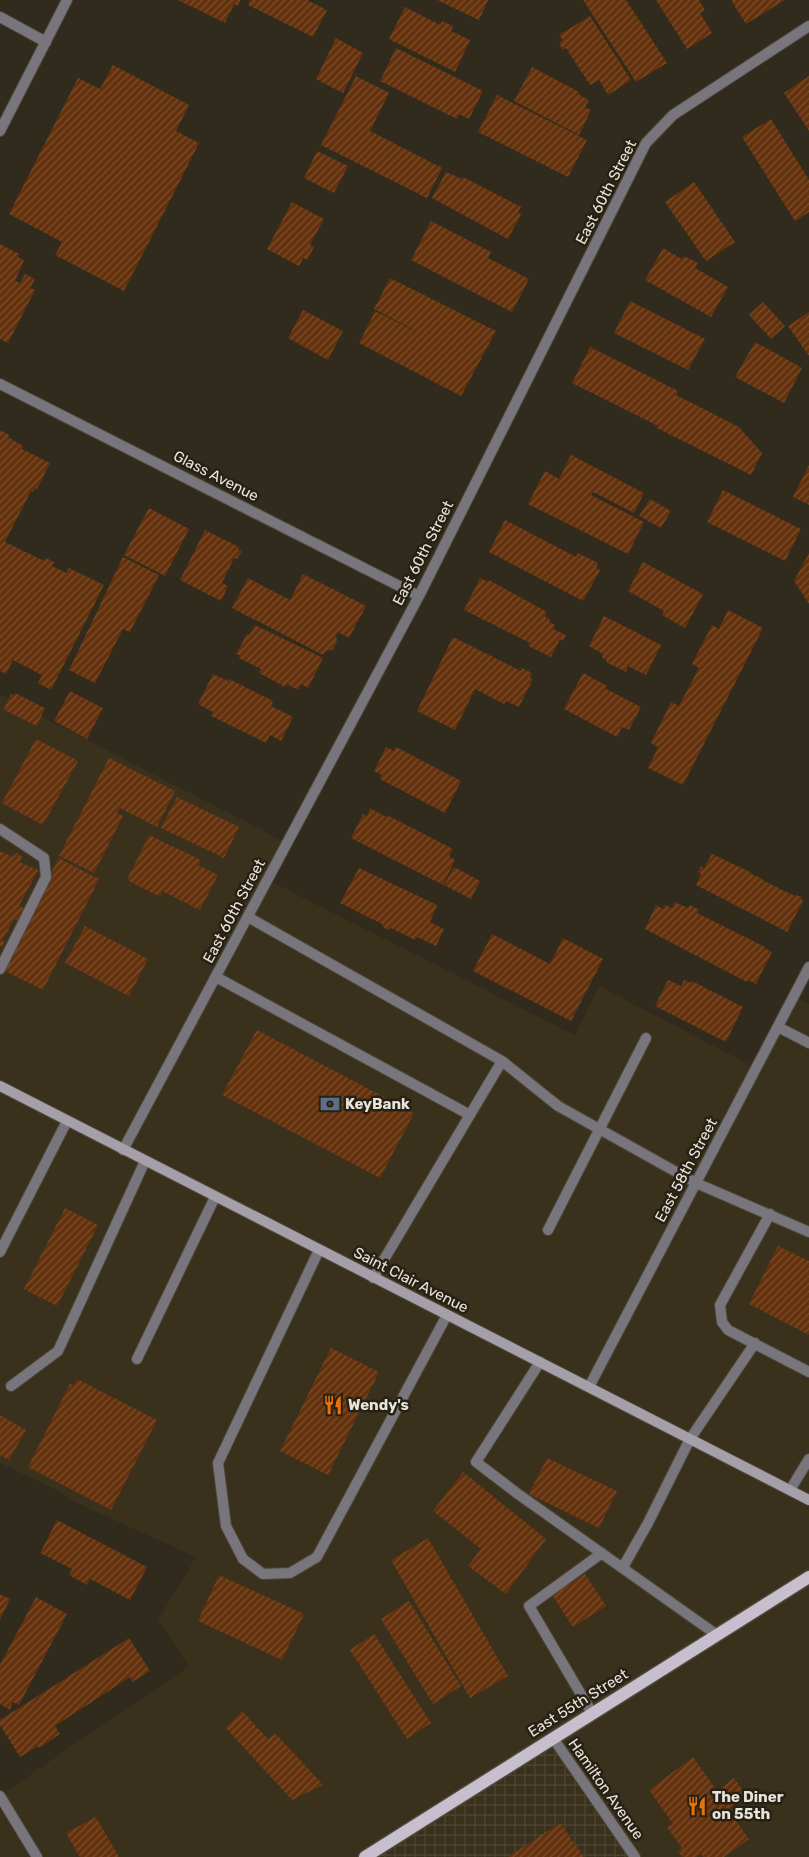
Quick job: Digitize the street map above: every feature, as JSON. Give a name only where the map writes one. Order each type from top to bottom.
[{"type":"main road","name":"Saint Clair Avenue","points":[[0,1088],[809,1500]]},
{"type":"main road","name":"East 55th Street","points":[[365,1857],[809,1577]]},
{"type":"street","points":[[0,131],[67,0]]},
{"type":"street","points":[[0,17],[46,42]]},
{"type":"street","name":"East 60th Street","points":[[123,1150],[419,596],[646,143],[672,116],[809,26]]},
{"type":"street","name":"Glass Avenue","points":[[0,384],[419,596]]},
{"type":"street","points":[[0,829],[44,858],[46,876],[0,969]]},
{"type":"street","points":[[248,917],[502,1061],[558,1106],[696,1182],[809,1232]]},
{"type":"street","name":"East 58th Street","points":[[589,1387],[809,967]]},
{"type":"street","points":[[216,977],[470,1115]]},
{"type":"street","points":[[778,1027],[809,1043]]},
{"type":"street","points":[[548,1230],[646,1038]]},
{"type":"street","points":[[373,1278],[502,1061]]},
{"type":"street","points":[[0,1252],[68,1121]]},
{"type":"street","points":[[10,1386],[58,1351],[145,1161]]},
{"type":"street","points":[[137,1359],[215,1197]]},
{"type":"street","points":[[770,1214],[720,1305],[722,1322],[728,1330],[809,1372]]},
{"type":"street","points":[[319,1250],[218,1463],[226,1526],[243,1559],[263,1574],[290,1573],[317,1557],[446,1315]]},
{"type":"street","points":[[623,1568],[690,1439],[755,1344]]},
{"type":"street","points":[[540,1362],[476,1462],[518,1494],[717,1635]]},
{"type":"street","points":[[790,1490],[809,1459]]},
{"type":"street","points":[[592,1714],[529,1606],[602,1552]]},
{"type":"street","name":"Hamilton Avenue","points":[[553,1738],[635,1857]]},
{"type":"street","points":[[0,1796],[37,1857]]},
{"type":"shaded area","points":[[0,695],[287,843],[268,880],[575,1035],[599,986],[756,1068],[794,996],[809,1004],[809,1857],[0,1857],[0,1795],[189,1667],[158,1620],[196,1557],[77,1503],[50,1487],[0,1463]]},
{"type":"shaded area","points":[[553,1738],[635,1857],[365,1857]]},
{"type":"building","points":[[178,0],[240,0],[238,6],[234,4],[225,23]]},
{"type":"building","points":[[250,0],[307,0],[327,10],[313,37],[248,5]]},
{"type":"building","points":[[437,0],[488,0],[479,20]]},
{"type":"building","points":[[583,0],[626,0],[667,63],[636,82]]},
{"type":"building","points":[[656,0],[699,0],[705,10],[700,13],[712,33],[687,49]]},
{"type":"building","points":[[731,0],[785,0],[746,24]]},
{"type":"building","points":[[405,7],[440,25],[442,21],[453,26],[451,31],[470,40],[455,72],[389,39]]},
{"type":"building","points":[[590,16],[631,80],[608,95],[599,80],[590,85],[566,48],[563,50],[559,43],[563,40],[559,35]]},
{"type":"building","points":[[336,38],[363,53],[343,93],[316,79]]},
{"type":"building","points":[[396,48],[483,91],[469,119],[459,114],[457,119],[380,81]]},
{"type":"building","points":[[113,65],[189,105],[176,131],[199,143],[124,291],[55,255],[62,242],[9,214],[78,78],[100,89]]},
{"type":"building","points":[[532,67],[579,92],[578,94],[589,100],[585,107],[591,110],[579,135],[514,101]]},
{"type":"building","points":[[356,76],[389,93],[370,131],[442,168],[427,198],[321,145]]},
{"type":"building","points":[[809,76],[809,131],[784,93]]},
{"type":"building","points":[[497,95],[587,140],[568,177],[478,132]]},
{"type":"building","points":[[771,119],[809,180],[809,212],[795,221],[742,137]]},
{"type":"building","points":[[317,151],[348,166],[334,193],[304,178]]},
{"type":"building","points":[[446,172],[462,179],[463,177],[521,207],[518,212],[521,214],[508,239],[432,198]]},
{"type":"building","points":[[694,182],[735,242],[706,261],[665,202]]},
{"type":"building","points":[[292,202],[324,219],[310,245],[314,247],[307,260],[303,258],[299,266],[267,249]]},
{"type":"building","points":[[431,221],[491,252],[488,258],[529,279],[512,312],[411,260]]},
{"type":"building","points":[[0,244],[19,254],[18,257],[24,260],[15,281],[20,283],[25,274],[35,279],[30,288],[35,290],[8,343],[0,339]]},
{"type":"building","points":[[663,248],[682,259],[684,256],[698,263],[695,268],[728,287],[711,317],[645,280]]},
{"type":"building","points":[[390,278],[496,331],[461,396],[359,343],[375,311],[427,337],[374,309]]},
{"type":"building","points":[[630,301],[705,339],[688,370],[614,333]]},
{"type":"building","points":[[763,302],[785,326],[771,339],[749,315]]},
{"type":"building","points":[[303,310],[343,331],[328,360],[288,338]]},
{"type":"building","points":[[809,312],[809,356],[788,326]]},
{"type":"building","points":[[755,342],[802,368],[784,403],[735,377]]},
{"type":"building","points":[[590,347],[678,391],[676,395],[739,427],[762,453],[751,475],[572,383]]},
{"type":"building","points":[[0,430],[23,446],[22,449],[50,463],[37,489],[35,488],[33,492],[31,491],[5,542],[44,561],[46,558],[54,562],[52,566],[66,573],[69,568],[104,585],[51,690],[38,683],[42,675],[13,660],[6,674],[0,671]]},
{"type":"building","points":[[571,455],[644,493],[634,513],[593,492],[591,495],[644,522],[628,554],[528,504],[545,471],[559,479]]},
{"type":"building","points":[[809,465],[809,505],[793,497]]},
{"type":"building","points":[[723,490],[801,529],[785,561],[707,522]]},
{"type":"building","points":[[650,499],[671,511],[661,528],[639,516]]},
{"type":"building","points":[[149,508],[189,529],[165,576],[124,555]]},
{"type":"building","points":[[505,520],[576,557],[578,553],[598,563],[596,568],[600,570],[583,601],[489,552]]},
{"type":"building","points":[[205,530],[239,547],[238,550],[242,551],[237,559],[234,558],[222,583],[228,586],[221,601],[180,580]]},
{"type":"building","points":[[809,553],[809,604],[794,581]]},
{"type":"building","points":[[123,557],[159,575],[130,632],[123,629],[95,683],[69,670]]},
{"type":"building","points":[[643,562],[703,594],[685,628],[662,615],[664,611],[628,591]]},
{"type":"building","points":[[303,574],[366,606],[349,638],[338,632],[333,650],[326,651],[323,655],[232,608],[248,578],[290,600]]},
{"type":"building","points":[[480,578],[488,582],[489,580],[547,612],[545,617],[550,619],[549,622],[555,625],[553,629],[566,635],[563,641],[560,639],[551,657],[528,646],[530,643],[464,610]]},
{"type":"building","points":[[728,610],[763,628],[683,785],[648,768],[658,747],[651,743],[671,702],[679,706],[699,668],[692,664],[712,625],[719,629]]},
{"type":"building","points":[[604,616],[661,645],[646,675],[628,666],[626,672],[606,662],[607,660],[602,658],[603,654],[589,646]]},
{"type":"building","points":[[255,625],[323,658],[308,688],[301,684],[298,690],[287,684],[285,687],[259,673],[261,669],[239,658],[240,655],[236,654],[247,634],[249,635]]},
{"type":"building","points":[[453,637],[521,671],[522,668],[532,673],[530,678],[533,679],[519,707],[506,701],[504,704],[475,689],[455,730],[417,711]]},
{"type":"building","points":[[583,673],[607,686],[606,689],[641,707],[629,730],[622,727],[617,737],[564,709]]},
{"type":"building","points":[[213,674],[228,681],[229,679],[273,701],[271,706],[293,717],[281,741],[270,735],[266,743],[211,716],[213,712],[198,704]]},
{"type":"building","points":[[70,691],[103,708],[87,739],[54,721]]},
{"type":"building","points":[[15,693],[45,708],[37,726],[4,709],[11,694],[14,695]]},
{"type":"building","points":[[36,739],[78,761],[43,825],[2,803]]},
{"type":"building","points":[[386,747],[394,751],[396,747],[461,781],[445,813],[380,779],[382,775],[374,771]]},
{"type":"building","points":[[109,758],[175,791],[157,827],[120,808],[117,813],[123,816],[94,873],[59,856]]},
{"type":"building","points":[[177,797],[239,827],[224,858],[161,828]]},
{"type":"building","points":[[370,808],[453,849],[449,856],[455,860],[443,885],[351,838],[363,814],[367,816]]},
{"type":"building","points":[[149,835],[201,860],[198,865],[218,875],[200,910],[162,891],[160,897],[127,880]]},
{"type":"building","points":[[0,851],[12,857],[17,853],[22,856],[20,862],[38,870],[19,906],[27,910],[20,922],[14,919],[2,941],[5,942],[3,947],[0,946]]},
{"type":"building","points":[[712,854],[795,896],[802,897],[803,901],[787,932],[696,885],[701,874],[698,872],[701,866],[704,868]]},
{"type":"building","points":[[59,858],[99,879],[43,990],[1,969]]},
{"type":"building","points":[[454,867],[480,881],[471,899],[444,885]]},
{"type":"building","points":[[359,868],[437,905],[430,922],[444,929],[436,946],[417,937],[415,940],[391,928],[388,930],[382,924],[340,903]]},
{"type":"building","points":[[675,902],[688,908],[690,905],[699,910],[697,913],[772,952],[756,984],[748,980],[747,982],[645,929],[656,905],[663,909],[665,905],[672,908]]},
{"type":"building","points":[[85,926],[148,959],[129,996],[65,963]]},
{"type":"building","points":[[492,934],[550,964],[563,938],[603,959],[571,1021],[473,971]]},
{"type":"building","points":[[668,980],[681,986],[684,980],[691,983],[692,981],[743,1007],[726,1042],[655,1006]]},
{"type":"building","points":[[257,1030],[414,1113],[380,1178],[222,1095]]},
{"type":"building","points":[[65,1208],[98,1225],[57,1306],[24,1289]]},
{"type":"building","points":[[778,1246],[809,1261],[809,1335],[749,1304]]},
{"type":"building","points":[[331,1348],[379,1372],[328,1475],[280,1451]]},
{"type":"building","points":[[77,1379],[157,1420],[111,1510],[28,1467],[70,1384],[74,1385]]},
{"type":"building","points":[[0,1415],[26,1430],[9,1460],[0,1455]]},
{"type":"building","points":[[547,1458],[617,1491],[599,1528],[529,1494]]},
{"type":"building","points":[[463,1472],[546,1539],[506,1594],[468,1566],[481,1549],[433,1511]]},
{"type":"building","points":[[57,1520],[147,1567],[130,1600],[90,1579],[87,1585],[69,1575],[72,1569],[40,1553]]},
{"type":"building","points":[[428,1538],[508,1676],[470,1698],[391,1560]]},
{"type":"building","points":[[585,1574],[606,1606],[573,1627],[552,1595]]},
{"type":"building","points":[[219,1575],[304,1614],[282,1660],[198,1621]]},
{"type":"building","points":[[0,1594],[10,1599],[0,1620]]},
{"type":"building","points":[[36,1597],[67,1614],[19,1705],[13,1702],[10,1710],[0,1704],[0,1665]]},
{"type":"building","points":[[409,1601],[461,1686],[433,1704],[381,1619]]},
{"type":"building","points":[[374,1634],[431,1723],[407,1739],[350,1650]]},
{"type":"building","points":[[129,1638],[150,1671],[132,1682],[130,1677],[55,1726],[60,1734],[39,1748],[38,1746],[20,1757],[0,1725],[0,1720]]},
{"type":"building","points":[[242,1711],[268,1739],[276,1734],[323,1785],[292,1800],[226,1728]]},
{"type":"building","points":[[693,1757],[717,1791],[734,1778],[747,1796],[728,1810],[749,1839],[724,1857],[703,1857],[701,1854],[696,1857],[682,1857],[678,1851],[682,1848],[667,1827],[673,1824],[649,1790]]},
{"type":"building","points":[[96,1817],[119,1857],[80,1857],[66,1833]]},
{"type":"building","points":[[560,1823],[584,1857],[508,1857]]},
{"type":"place","name":"KeyBank","points":[[330,1104]]},
{"type":"place","name":"Wendy's","points":[[333,1405]]},
{"type":"place","name":"The Diner on 55th","points":[[697,1806]]}]
